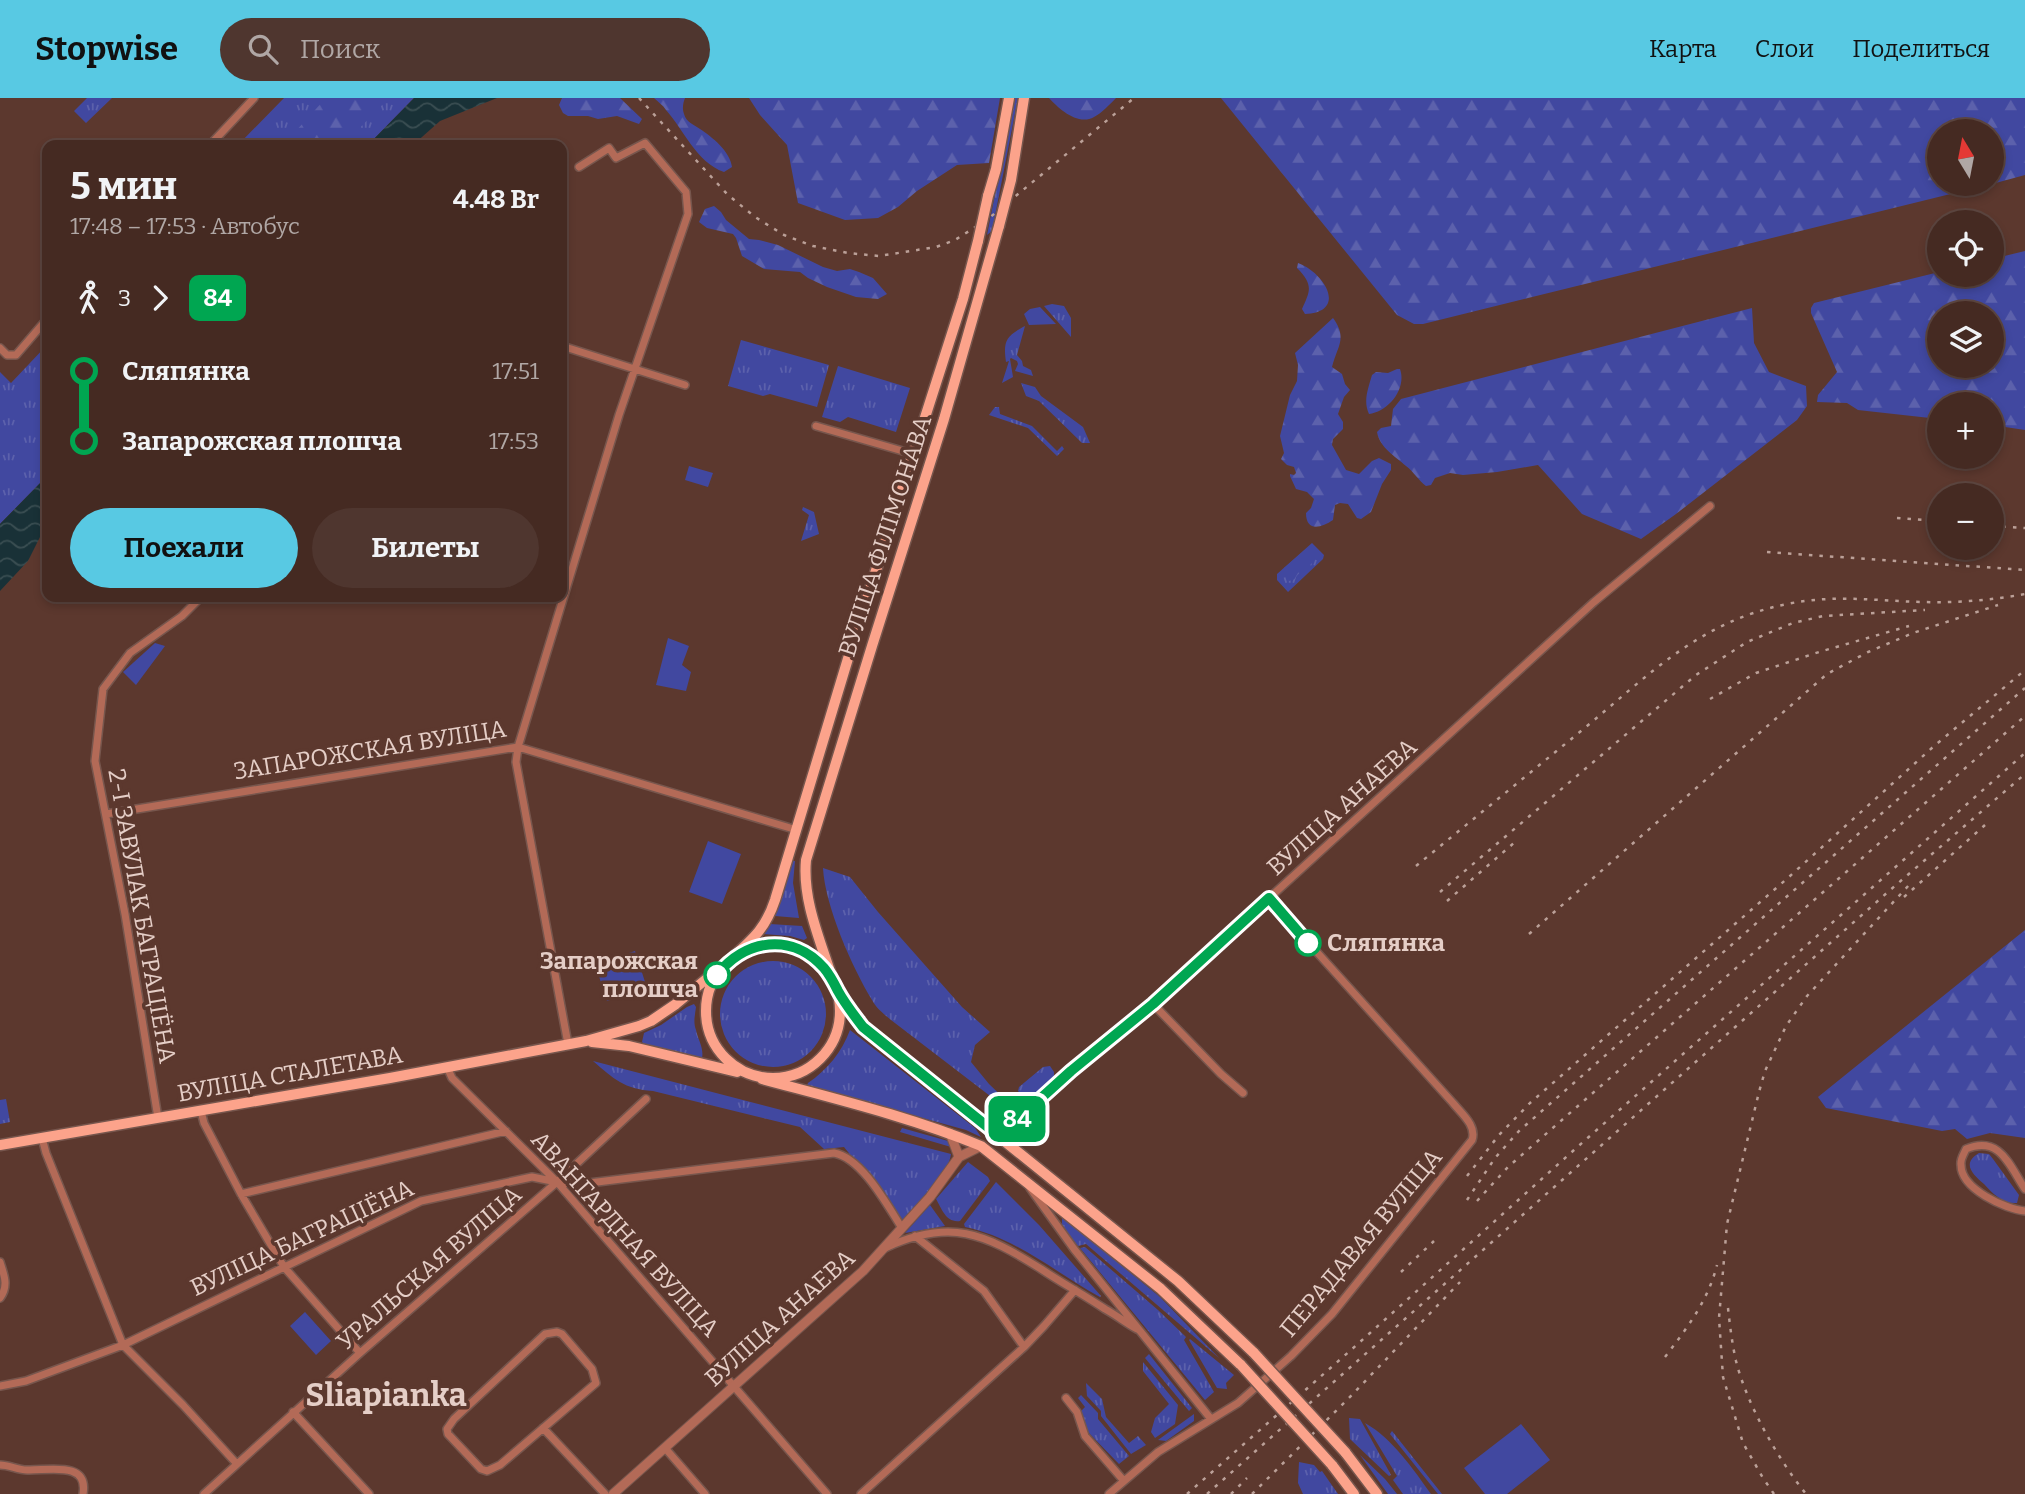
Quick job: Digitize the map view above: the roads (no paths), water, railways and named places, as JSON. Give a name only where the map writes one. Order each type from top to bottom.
[{"type":"main road","name":"ВУЛІЦА ФІЛІМОНАВА","points":[[731,959],[755,937],[767,921],[797,830],[853,642],[963,299],[996,169],[1009,98]]},
{"type":"main road","name":"ВУЛІЦА ФІЛІМОНАВА","points":[[836,987],[810,909],[806,860],[944,419],[1011,180],[1024,98]]},
{"type":"main road","points":[[928,414],[944,419]]},
{"type":"main road","points":[[586,1041],[651,1021],[747,949],[776,945],[791,947],[804,953],[827,971],[847,1007],[863,1027],[1178,1281],[1254,1353],[1345,1452],[1377,1494]]},
{"type":"main road","points":[[731,959],[717,975],[710,990],[706,1007],[707,1024],[712,1040],[721,1054],[733,1066],[748,1074]]},
{"type":"main road","points":[[762,1079],[776,1079],[802,1072],[824,1055],[837,1031],[840,1004],[836,987]]},
{"type":"main road","points":[[586,1041],[629,1046],[748,1074],[879,1110],[981,1146],[1161,1289],[1241,1365],[1332,1465],[1354,1494]]},
{"type":"main road","name":"ВУЛІЦА СТАЛЕТАВА","points":[[0,1145],[586,1041]]},
{"type":"street","points":[[215,140],[254,98]]},
{"type":"street","points":[[567,585],[634,369],[688,214],[686,192],[645,143],[616,158],[609,148],[579,167]]},
{"type":"street","points":[[0,348],[7,355],[16,355],[42,325]]},
{"type":"street","points":[[567,348],[685,385]]},
{"type":"street","points":[[816,426],[913,454]]},
{"type":"street","name":"ВУЛІЦА АНАЕВА","points":[[999,1136],[1071,1071],[1153,1004],[1594,602],[1710,506]]},
{"type":"street","name":"2-І ЗАВУЛАК БАГРАЦІЁНА","points":[[158,1118],[125,914],[95,761],[103,689],[130,653],[182,616],[196,602]]},
{"type":"street","points":[[562,602],[517,747],[516,762],[568,1044]]},
{"type":"street","name":"ЗАПАРОЖСКАЯ ВУЛІЦА","points":[[106,814],[517,747],[797,830]]},
{"type":"street","name":"ПЕРАДАВАЯ ВУЛІЦА","points":[[1109,1494],[1158,1452],[1238,1403],[1292,1356],[1324,1322],[1472,1140],[1474,1134],[1453,1103],[1269,898]]},
{"type":"street","points":[[1153,1004],[1224,1078],[1243,1093]]},
{"type":"street","name":"АВАНГАРДНАЯ ВУЛІЦА","points":[[447,1067],[452,1078],[557,1182],[827,1494]]},
{"type":"street","name":"УРАЛЬСКАЯ ВУЛІЦА","points":[[208,1493],[236,1463],[557,1182],[646,1098]]},
{"type":"street","points":[[201,1111],[204,1123],[241,1194],[284,1267],[360,1353]]},
{"type":"street","points":[[241,1194],[506,1131]]},
{"type":"street","points":[[950,1133],[959,1157]]},
{"type":"street","points":[[41,1138],[123,1345],[236,1463]]},
{"type":"street","points":[[2025,1189],[1995,1147],[1986,1144],[1966,1149],[1961,1164],[1969,1183],[1998,1203],[2025,1211]]},
{"type":"street","name":"ВУЛІЦА АНАЕВА","points":[[613,1494],[863,1271],[946,1177],[959,1157],[981,1146]]},
{"type":"street","name":"ВУЛІЦА БАГРАЦІЁНА","points":[[0,1386],[26,1381],[123,1345],[421,1201],[532,1177],[581,1184],[824,1153],[841,1154],[872,1182],[902,1228]]},
{"type":"street","points":[[1021,1176],[1074,1249],[1211,1419]]},
{"type":"street","points":[[885,1248],[915,1236],[938,1232],[986,1238],[1014,1252],[1141,1331]]},
{"type":"street","points":[[915,1236],[984,1291],[1024,1347]]},
{"type":"street","points":[[0,1262],[6,1284],[0,1298]]},
{"type":"street","points":[[862,1494],[1024,1347],[1074,1290]]},
{"type":"street","points":[[557,1332],[562,1334],[593,1369],[596,1383],[543,1428],[500,1465],[487,1471],[476,1465],[448,1434],[447,1429],[454,1419],[545,1334],[557,1332]]},
{"type":"street","points":[[1066,1398],[1077,1412],[1085,1436],[1124,1481]]},
{"type":"street","points":[[293,1412],[369,1494]]},
{"type":"street","points":[[543,1428],[605,1494]]},
{"type":"street","points":[[666,1448],[705,1494]]},
{"type":"street","points":[[0,1465],[27,1470],[68,1469],[83,1480],[83,1494]]},
{"type":"water","points":[[414,98],[497,98],[440,121],[419,140],[373,140]]},
{"type":"water","points":[[42,481],[42,533],[28,561],[0,591],[0,524]]},
{"type":"railway","points":[[639,98],[727,194],[755,217],[784,235],[813,246],[879,256],[936,247],[955,240],[988,219],[1134,98]]},
{"type":"railway","points":[[1897,518],[1927,520]]},
{"type":"railway","points":[[2004,527],[2025,528]]},
{"type":"railway","points":[[1767,552],[2025,570]]},
{"type":"railway","points":[[1416,866],[1652,671],[1700,638],[1727,624],[1755,612],[1805,601],[1839,599],[1949,602],[2025,594]]},
{"type":"railway","points":[[1529,934],[1827,674],[1868,652],[1913,633],[1998,605]]},
{"type":"railway","points":[[1440,892],[1696,675],[1747,642],[1793,623],[1823,616],[1925,610]]},
{"type":"railway","points":[[1710,699],[1756,673],[1909,626]]},
{"type":"railway","points":[[1467,1176],[1499,1135],[1530,1103],[1933,747],[2025,670]]},
{"type":"railway","points":[[1467,1200],[1495,1158],[1519,1131],[2025,688]]},
{"type":"railway","points":[[1477,1201],[1508,1167],[2025,716]]},
{"type":"railway","points":[[1187,1494],[2025,753]]},
{"type":"railway","points":[[1207,1494],[2025,774]]},
{"type":"railway","points":[[1904,897],[1985,825]]},
{"type":"railway","points":[[1447,901],[1515,842]]},
{"type":"railway","points":[[1774,1494],[1743,1443],[1723,1377],[1719,1318],[1727,1224],[1765,1071],[1786,1026],[1807,996],[1909,885]]},
{"type":"railway","points":[[1401,1272],[1434,1241]]},
{"type":"railway","points":[[1665,1357],[1689,1325],[1717,1265]]},
{"type":"railway","points":[[1252,1494],[1460,1282]]},
{"type":"railway","points":[[1728,1308],[1736,1361],[1748,1395],[1774,1448],[1806,1494]]},
{"type":"railway","points":[[1231,1494],[1247,1478]]},
{"type":"place","name":"Сляпянка","points":[[1308,943]]},
{"type":"place","name":"Запарожская плошча","points":[[717,975]]},
{"type":"district","name":"Sliapianka","points":[[386,1395]]}]
